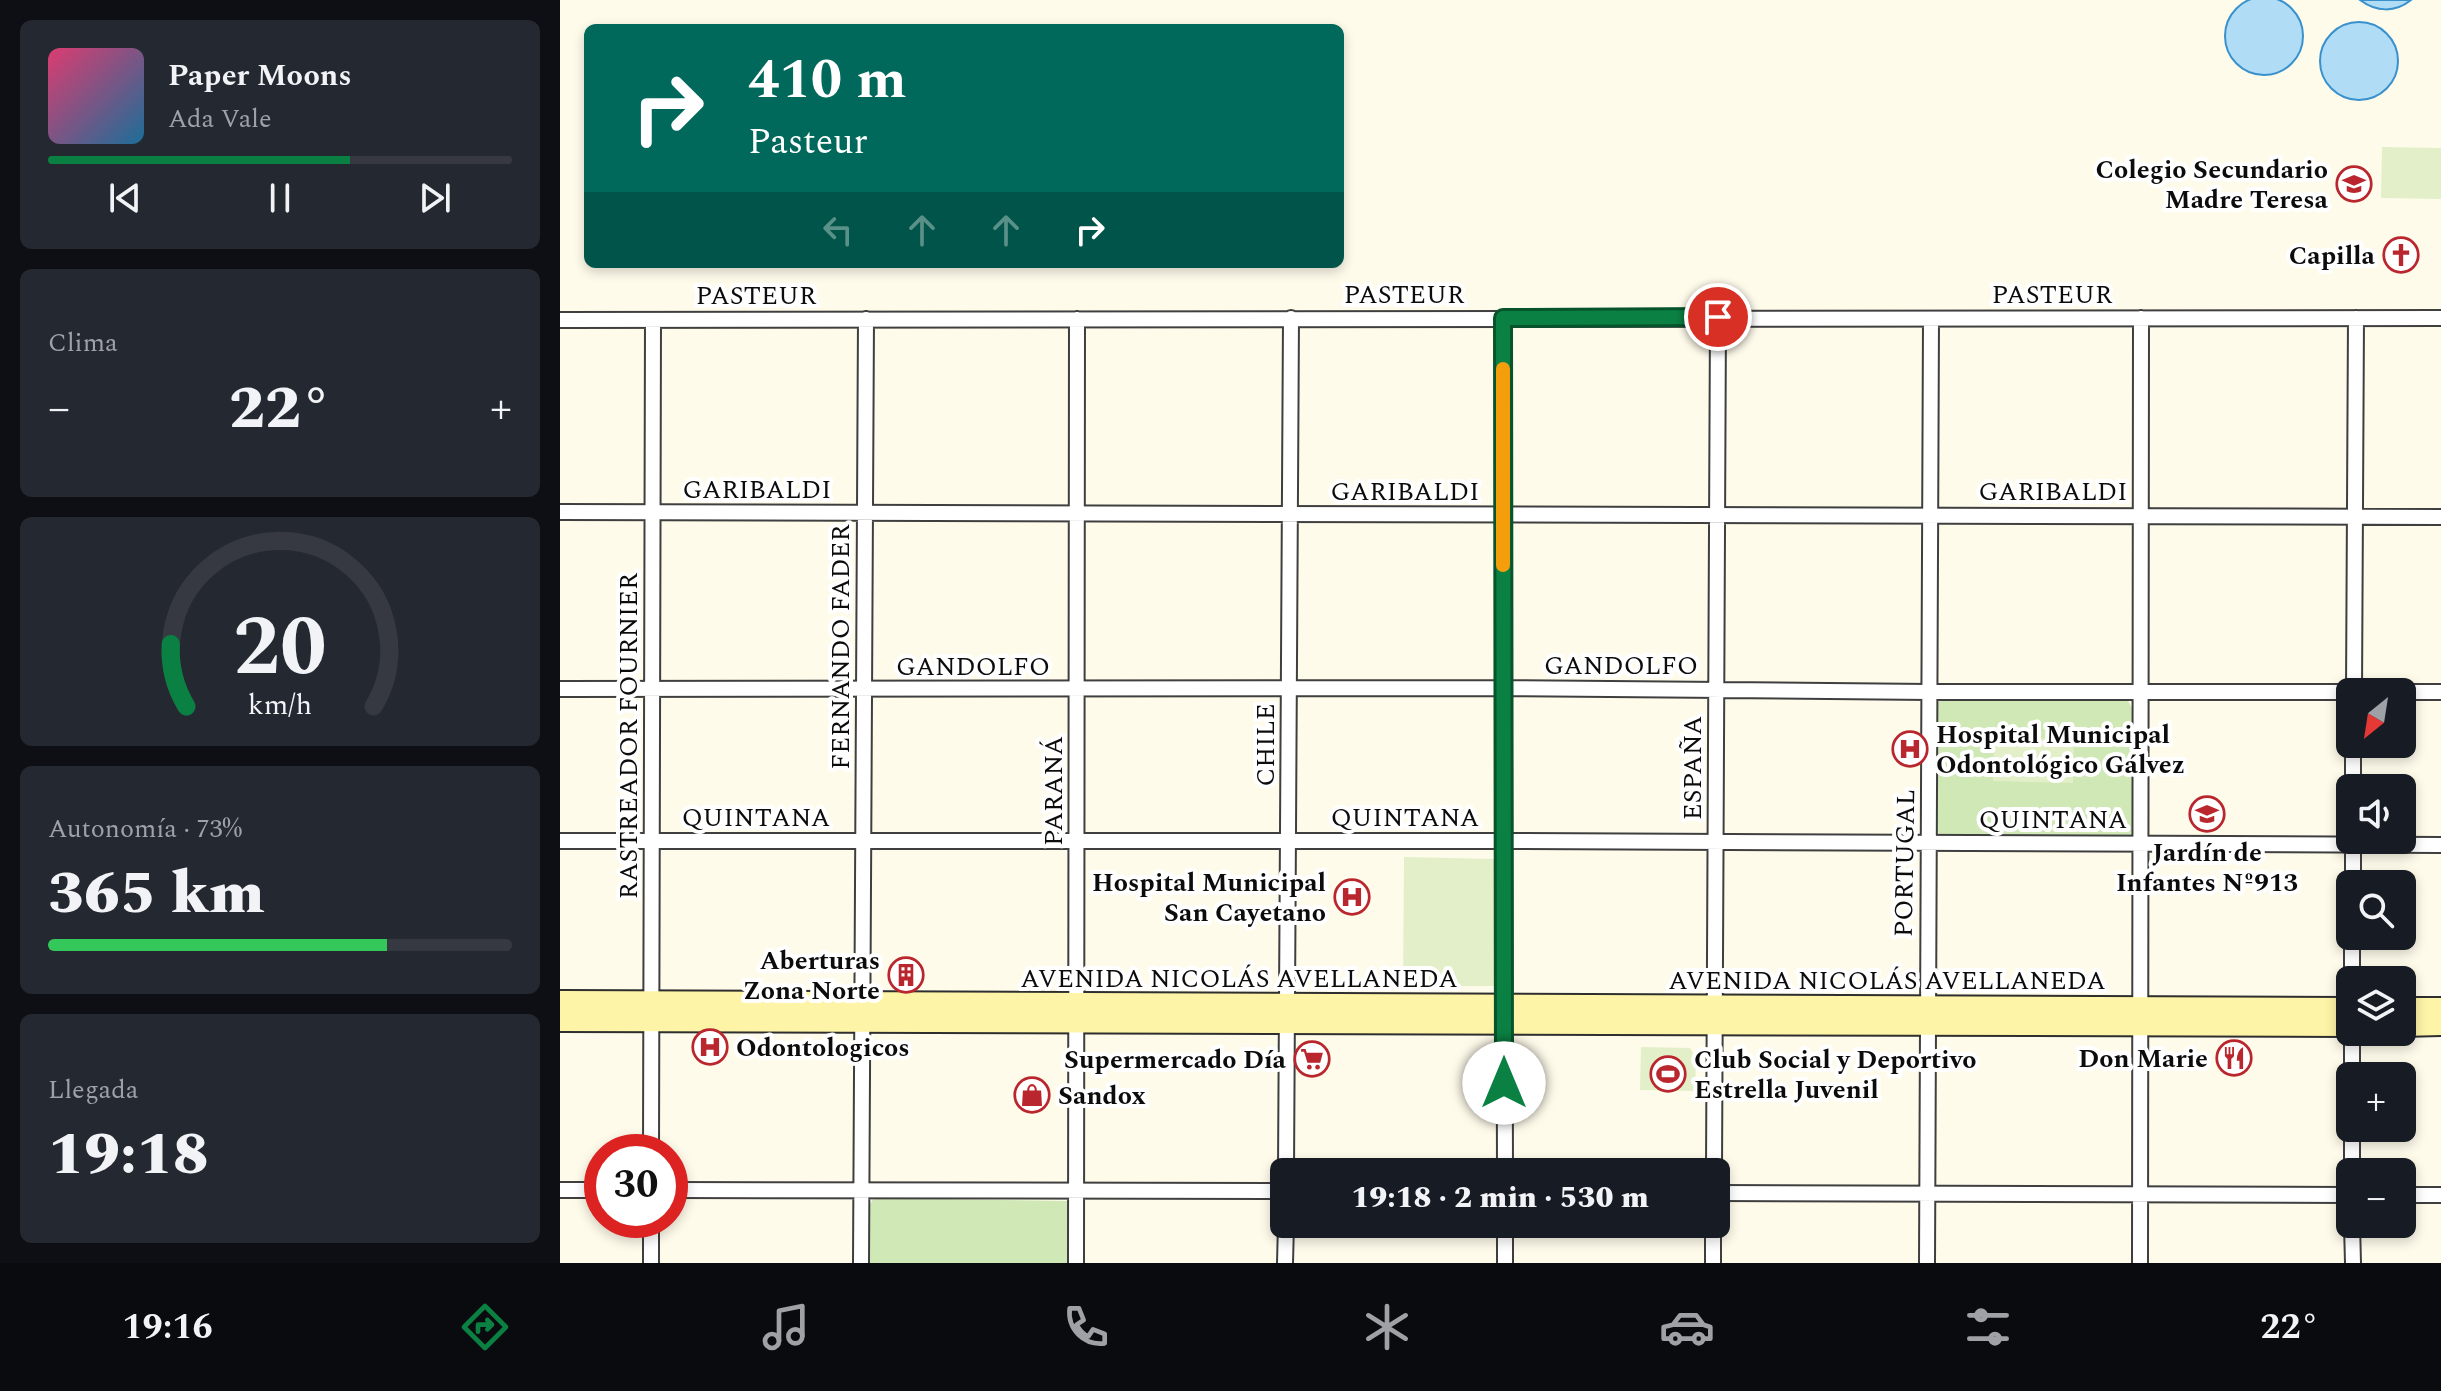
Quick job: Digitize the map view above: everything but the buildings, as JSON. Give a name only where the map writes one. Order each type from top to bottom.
[{"type":"main road","name":"AVENIDA NICOLÁS AVELLANEDA","points":[[560,1001],[652,1012]]},
{"type":"main road","points":[[2416,1008],[2441,1008]]},
{"type":"main road","name":"AVENIDA NICOLÁS AVELLANEDA","points":[[560,1021],[652,1012],[2140,1016],[2336,1009]]},
{"type":"main road","name":"AVENIDA NICOLÁS AVELLANEDA","points":[[2140,1016],[2336,1025]]},
{"type":"main road","points":[[2416,1026],[2441,1025]]},
{"type":"street","name":"ESPAÑA","points":[[1714,1158],[1718,317]]},
{"type":"street","name":"CHILE","points":[[1286,1158],[1291,318]]},
{"type":"street","points":[[1503,318],[1505,1158]]},
{"type":"street","points":[[2140,1263],[2141,318]]},
{"type":"street","points":[[2354,678],[2356,318]]},
{"type":"street","name":"PASTEUR","points":[[560,320],[2441,318]]},
{"type":"street","name":"FERNANDO FADER","points":[[861,1263],[866,319]]},
{"type":"street","name":"PARANÁ","points":[[1076,1263],[1077,319]]},
{"type":"street","name":"PORTUGAL","points":[[1927,1263],[1931,319]]},
{"type":"street","name":"RASTREADOR FOURNIER","points":[[651,1134],[653,320]]},
{"type":"street","name":"GARIBALDI","points":[[560,512],[2441,517]]},
{"type":"street","name":"GANDOLFO","points":[[560,689],[1504,688],[2336,692]]},
{"type":"street","name":"GANDOLFO","points":[[2416,692],[2441,692]]},
{"type":"street","name":"QUINTANA","points":[[560,841],[2336,842]]},
{"type":"street","name":"QUINTANA","points":[[2416,844],[2441,845]]},
{"type":"street","points":[[560,1190],[584,1190]]},
{"type":"street","points":[[688,1190],[1270,1191]]},
{"type":"street","points":[[1730,1193],[2336,1195]]},
{"type":"street","points":[[2416,1195],[2441,1195]]},
{"type":"street","points":[[651,1238],[651,1263]]},
{"type":"street","points":[[1285,1263],[1286,1238]]},
{"type":"street","points":[[1505,1238],[1505,1263]]},
{"type":"street","points":[[1713,1238],[1713,1263]]},
{"type":"street","points":[[2352,1238],[2353,1263]]},
{"type":"green space","points":[[2382,147],[2441,148],[2441,199],[2381,198]]},
{"type":"green space","points":[[1944,698],[2127,699],[2132,708],[2132,834],[2126,837],[1940,835],[1934,827],[1936,704]]},
{"type":"green space","points":[[1994,738],[2074,739],[2073,783],[1993,781]]},
{"type":"green space","points":[[1404,857],[1494,859],[1496,986],[1403,986]]},
{"type":"green space","name":"Club Social y Deportivo Estrella Juvenil","points":[[1641,1047],[1690,1048],[1696,1058],[1695,1091],[1640,1090]]},
{"type":"green space","points":[[877,1198],[1067,1201],[1070,1204],[1070,1263],[869,1263],[869,1206]]},
{"type":"water","points":[[2252,-1],[2276,-1],[2286,4],[2296,14],[2302,28],[2302,44],[2296,58],[2286,68],[2272,74],[2256,74],[2242,68],[2232,58],[2226,44],[2226,28],[2232,14],[2236,8]]},
{"type":"water","points":[[2360,0],[2411,0],[2399,7],[2386,9],[2372,7]]},
{"type":"water","points":[[2351,22],[2367,22],[2381,28],[2392,39],[2398,61],[2392,83],[2381,94],[2367,100],[2351,100],[2337,94],[2326,83],[2320,69],[2320,53],[2326,39],[2337,28]]},
{"type":"slow traffic","points":[[1503,369],[1503,565]]},
{"type":"place","name":"Colegio Secundario Madre Teresa","points":[[2354,184]]},
{"type":"place","name":"Capilla","points":[[2401,255]]},
{"type":"place","name":"Hospital Municipal Odontológico Gálvez","points":[[1910,749]]},
{"type":"place","name":"Jardín de Infantes Nº913","points":[[2207,814]]},
{"type":"place","name":"Hospital Municipal San Cayetano","points":[[1352,897]]},
{"type":"place","name":"Aberturas Zona Norte","points":[[906,975]]},
{"type":"place","name":"Odontologicos","points":[[710,1047]]},
{"type":"place","name":"Don Marie","points":[[2234,1058]]},
{"type":"place","name":"Supermercado Día","points":[[1312,1059]]},
{"type":"place","name":"Club Social y Deportivo Estrella Juvenil","points":[[1668,1074]]},
{"type":"place","name":"Sandox","points":[[1032,1095]]},
{"type":"route","points":[[1504,1083],[1503,318],[1718,317]]}]
